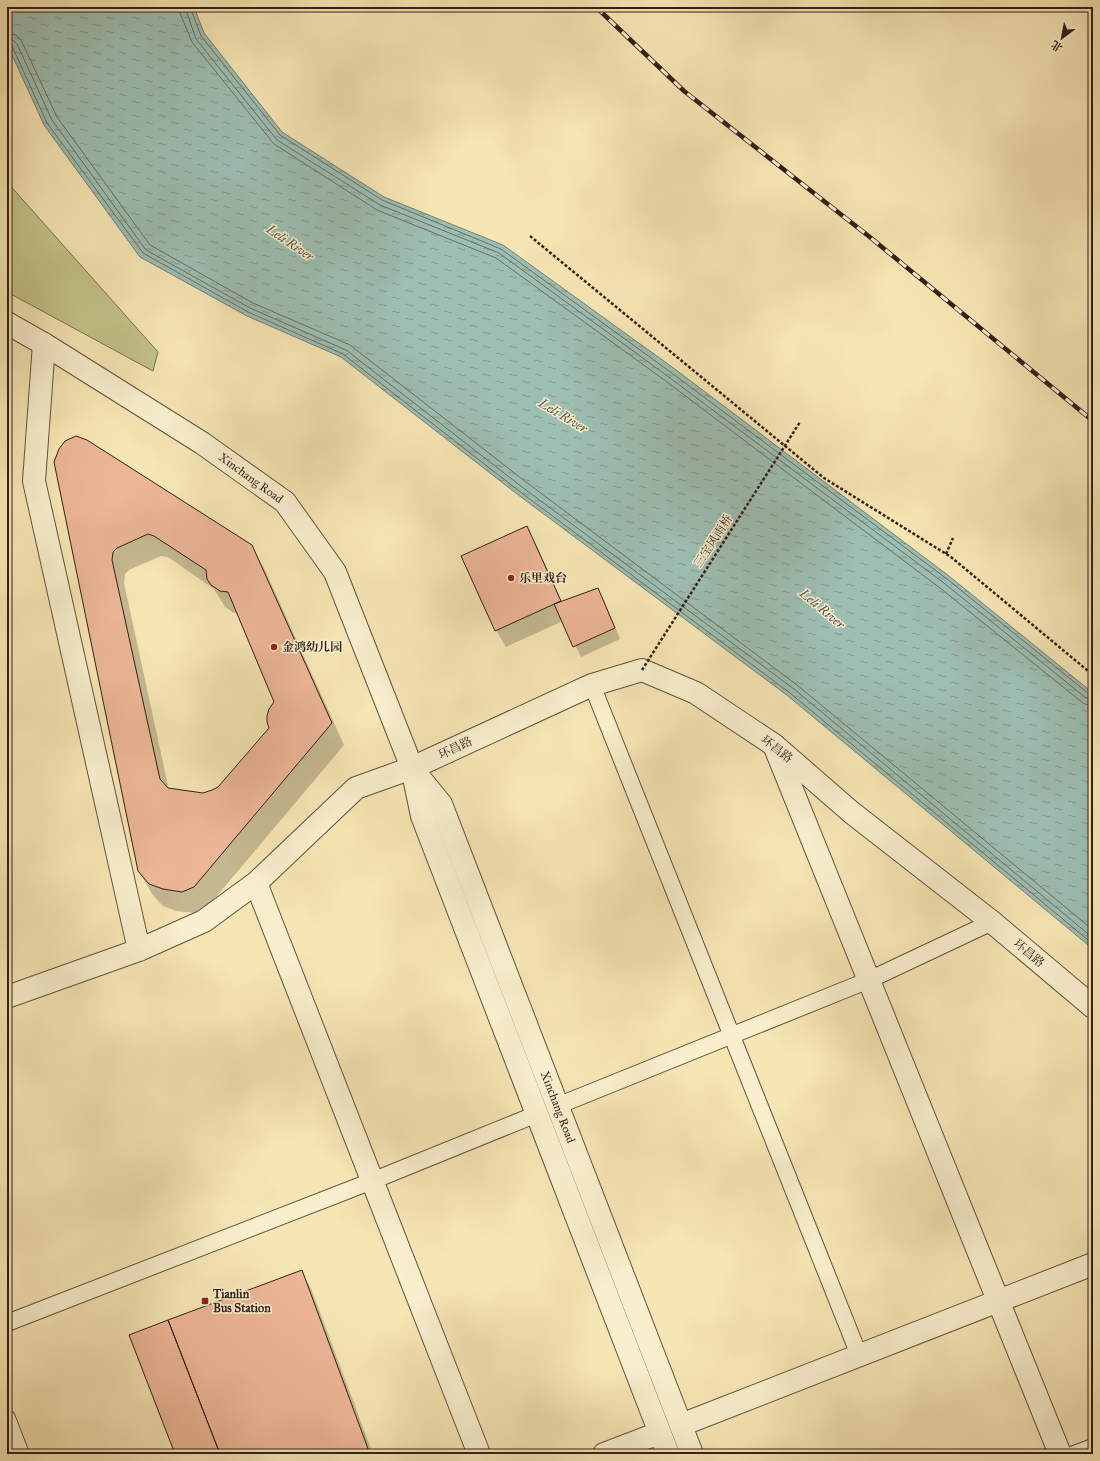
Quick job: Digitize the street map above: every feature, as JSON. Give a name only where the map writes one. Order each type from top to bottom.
[{"type":"street","name":"Xinchang Road","points":[[7,323],[44,344],[202,443],[285,502],[335,572],[412,768],[422,816],[668,1454]]},
{"type":"street","points":[[44,344],[34,481],[139,950]]},
{"type":"street","name":"环昌路","points":[[7,998],[139,950],[204,921],[256,883],[356,788],[412,768],[592,685],[642,670],[696,693],[774,745],[851,812],[992,922],[1093,1007]]},
{"type":"street","points":[[774,745],[1060,1454]]},
{"type":"street","name":"Xinchang Road","points":[[412,768],[441,804],[692,1454]]},
{"type":"street","points":[[256,883],[479,1454]]},
{"type":"street","points":[[681,1424],[1093,1264]]},
{"type":"street","points":[[604,1454],[660,1433]]},
{"type":"lane","points":[[592,685],[859,1355]]},
{"type":"lane","points":[[557,1106],[869,980],[992,922]]},
{"type":"lane","points":[[7,1323],[372,1181],[537,1114]]},
{"type":"lane","points":[[7,1418],[21,1454]]},
{"type":"lane","points":[[1074,1454],[1093,1447]]},
{"type":"path","points":[[530,236],[824,478],[946,554],[1093,675]]},
{"type":"path","name":"三宝风雨桥","points":[[642,670],[800,422]]},
{"type":"path","points":[[946,554],[953,538]]},
{"type":"green space","points":[[7,182],[158,352],[153,371],[7,292]]},
{"type":"water","name":"Leli River","points":[[7,7],[194,7],[204,33],[282,132],[384,197],[503,245],[672,367],[949,576],[1093,693],[1093,949],[788,696],[517,494],[341,357],[247,316],[140,257],[44,125],[7,44]]},
{"type":"building","name":"金鸿幼儿园","points":[[76,436],[87,440],[252,545],[332,723],[194,887],[182,892],[163,889],[149,884],[138,871],[54,462],[59,449],[65,441]],"holes":[[[148,534],[154,536],[206,570],[207,579],[211,585],[220,591],[228,592],[274,702],[269,709],[267,716],[269,728],[218,787],[203,793],[168,788],[160,779],[112,560],[113,552],[117,548]]]},
{"type":"building","name":"乐里戏台","points":[[527,526],[561,601],[495,631],[461,556]]},
{"type":"building","points":[[598,588],[615,628],[573,647],[554,604]]},
{"type":"building","points":[[302,1270],[370,1454],[220,1454],[168,1320]]},
{"type":"building","points":[[168,1320],[220,1454],[175,1454],[129,1335]]},
{"type":"railway","points":[[596,7],[684,91],[871,238],[1093,421]]},
{"type":"place","name":"乐里戏台","points":[[511,578]]},
{"type":"place","name":"金鸿幼儿园","points":[[274,647]]},
{"type":"place","name":"Tianlin Bus Station","points":[[205,1301]]}]
